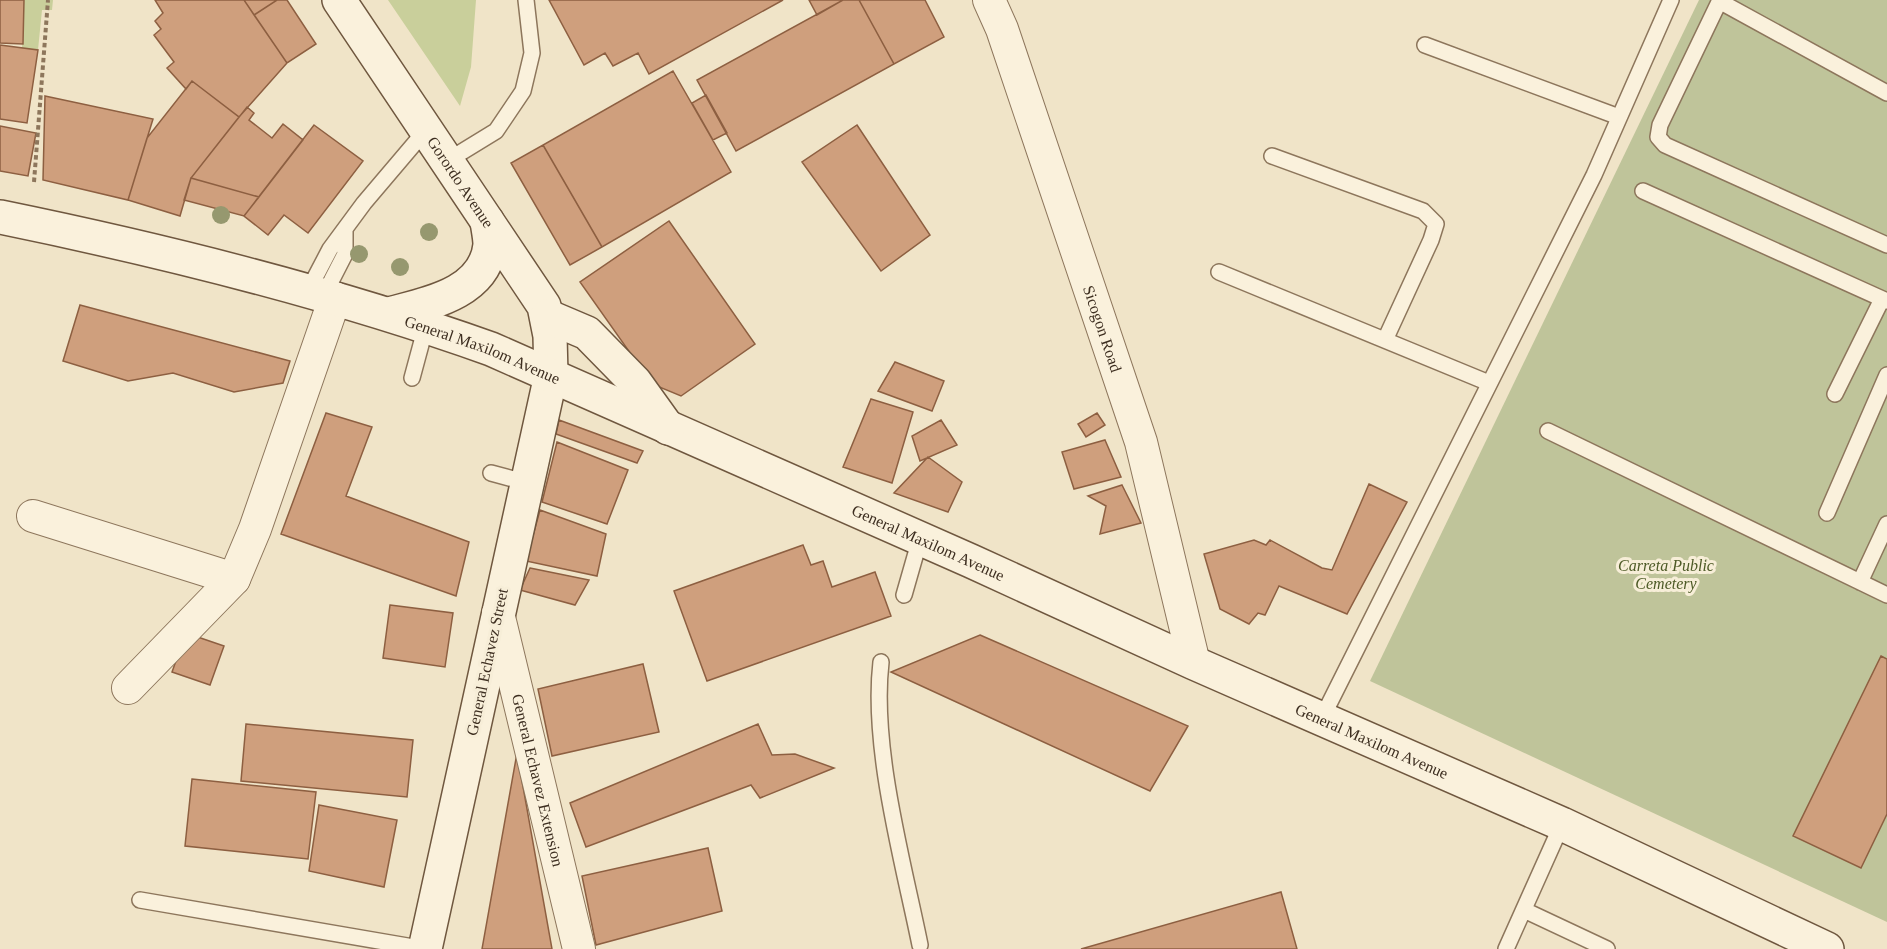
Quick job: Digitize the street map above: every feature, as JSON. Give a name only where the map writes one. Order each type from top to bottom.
[{"type":"main road","name":"Gorordo Avenue","points":[[339,0],[528,279],[547,316],[551,375]]},
{"type":"main road","name":"General Maxilom Avenue","points":[[0,217],[117,241],[323,294],[426,326],[551,375],[1194,663],[1562,824],[1827,949]]},
{"type":"main road","points":[[387,315],[442,300],[464,287],[487,255],[490,245],[487,221]]},
{"type":"main road","points":[[547,316],[587,333],[635,382],[668,428]]},
{"type":"main road","name":"General Echavez Street","points":[[425,949],[551,375]]},
{"type":"street","name":"Sicogon Road","points":[[989,0],[1002,29],[1141,442],[1194,663]]},
{"type":"street","points":[[128,688],[234,579],[255,529],[323,294]]},
{"type":"street","points":[[33,516],[234,579]]},
{"type":"street","name":"General Echavez Extension","points":[[498,613],[579,949]]},
{"type":"lane","points":[[447,161],[496,131],[523,91],[532,53],[526,0]]},
{"type":"lane","points":[[1322,718],[1594,175],[1671,0]]},
{"type":"lane","points":[[1887,93],[1720,1],[1660,125],[1658,137],[1665,145],[1887,245]]},
{"type":"lane","points":[[1425,45],[1619,117]]},
{"type":"lane","points":[[323,294],[330,249],[364,203],[426,130]]},
{"type":"lane","points":[[1272,156],[1423,211],[1436,224],[1431,240],[1385,340]]},
{"type":"lane","points":[[1643,191],[1884,300],[1835,394]]},
{"type":"lane","points":[[1220,272],[1489,383]]},
{"type":"lane","points":[[412,378],[426,326]]},
{"type":"lane","points":[[1827,513],[1887,375]]},
{"type":"lane","points":[[1548,431],[1887,595]]},
{"type":"lane","points":[[491,473],[528,483]]},
{"type":"lane","points":[[1860,582],[1887,524]]},
{"type":"lane","points":[[904,595],[920,539]]},
{"type":"lane","points":[[881,662],[878,690],[889,789],[920,945]]},
{"type":"lane","points":[[1506,949],[1562,824]]},
{"type":"lane","points":[[140,900],[425,949]]},
{"type":"lane","points":[[1524,910],[1607,949]]},
{"type":"path","points":[[34,182],[48,0]]},
{"type":"green space","points":[[24,0],[53,0],[52,10],[42,10],[38,50],[22,48]]},
{"type":"green space","points":[[388,0],[476,0],[471,67],[460,106]]},
{"type":"green space","name":"Carreta Public Cemetery","points":[[1699,0],[1887,0],[1887,922],[1370,681]]},
{"type":"building","points":[[0,0],[24,0],[23,44],[0,43]]},
{"type":"building","points":[[155,0],[244,0],[287,63],[239,117],[192,81],[186,89],[167,68],[174,62],[154,35],[161,29],[155,21],[163,13]]},
{"type":"building","points":[[244,0],[277,0],[254,15]]},
{"type":"building","points":[[277,0],[287,0],[316,44],[287,63],[254,15]]},
{"type":"building","points":[[549,0],[783,0],[649,74],[638,53],[613,66],[605,53],[584,65]]},
{"type":"building","points":[[809,0],[843,0],[817,15]]},
{"type":"building","points":[[843,0],[859,0],[894,64],[736,151],[697,80]]},
{"type":"building","points":[[859,0],[925,0],[944,37],[894,64]]},
{"type":"building","points":[[0,45],[38,50],[27,123],[0,119]]},
{"type":"building","points":[[673,71],[731,172],[602,247],[543,145]]},
{"type":"building","points":[[192,81],[239,117],[191,178],[180,216],[128,200],[147,138]]},
{"type":"building","points":[[706,95],[727,133],[713,140],[692,103]]},
{"type":"building","points":[[45,96],[153,119],[128,200],[43,180]]},
{"type":"building","points":[[247,107],[254,113],[249,120],[272,138],[283,124],[303,140],[259,197],[191,178]]},
{"type":"building","points":[[314,125],[363,161],[308,233],[284,215],[268,235],[244,216]]},
{"type":"building","points":[[857,125],[930,235],[881,271],[802,162]]},
{"type":"building","points":[[0,126],[36,133],[28,176],[0,171]]},
{"type":"building","points":[[543,145],[602,247],[570,265],[511,163]]},
{"type":"building","points":[[191,178],[259,197],[244,216],[184,200]]},
{"type":"building","points":[[669,221],[755,344],[681,396],[652,384],[580,282]]},
{"type":"building","points":[[80,305],[290,361],[283,383],[234,392],[173,373],[128,381],[63,361]]},
{"type":"building","points":[[895,362],[944,381],[932,411],[878,391]]},
{"type":"building","points":[[871,399],[913,412],[892,483],[843,467]]},
{"type":"building","points":[[326,413],[372,427],[346,496],[469,542],[456,596],[281,534]]},
{"type":"building","points":[[1097,413],[1105,425],[1086,437],[1078,424]]},
{"type":"building","points":[[559,420],[643,451],[637,463],[556,434]]},
{"type":"building","points":[[941,420],[957,445],[920,461],[912,436]]},
{"type":"building","points":[[1105,440],[1121,477],[1074,489],[1062,452]]},
{"type":"building","points":[[557,442],[628,470],[607,524],[542,502]]},
{"type":"building","points":[[928,457],[962,482],[948,512],[894,493]]},
{"type":"building","points":[[1369,484],[1407,502],[1347,614],[1279,586],[1265,615],[1258,613],[1249,624],[1220,609],[1204,554],[1254,540],[1266,545],[1270,540],[1322,568],[1332,570]]},
{"type":"building","points":[[1122,485],[1141,523],[1100,534],[1106,506],[1088,496]]},
{"type":"building","points":[[540,510],[606,534],[597,576],[526,561]]},
{"type":"building","points":[[803,545],[811,565],[823,561],[832,587],[875,572],[891,616],[707,681],[674,591]]},
{"type":"building","points":[[530,568],[589,580],[575,605],[520,590]]},
{"type":"building","points":[[390,605],[453,613],[445,667],[383,658]]},
{"type":"building","points":[[186,633],[224,646],[210,685],[172,672]]},
{"type":"building","points":[[980,635],[1188,726],[1150,791],[891,672]]},
{"type":"building","points":[[1881,656],[1887,659],[1887,814],[1861,868],[1793,836]]},
{"type":"building","points":[[643,664],[659,732],[552,756],[538,689]]},
{"type":"building","points":[[246,724],[413,740],[407,797],[241,781]]},
{"type":"building","points":[[758,724],[772,755],[795,754],[834,768],[760,798],[751,785],[586,847],[570,803]]},
{"type":"building","points":[[517,753],[552,949],[482,949]]},
{"type":"building","points":[[192,779],[316,792],[308,859],[185,846]]},
{"type":"building","points":[[319,805],[397,820],[384,887],[309,871]]},
{"type":"building","points":[[708,848],[722,911],[596,945],[582,876]]},
{"type":"building","points":[[1281,892],[1297,949],[1081,949]]}]
